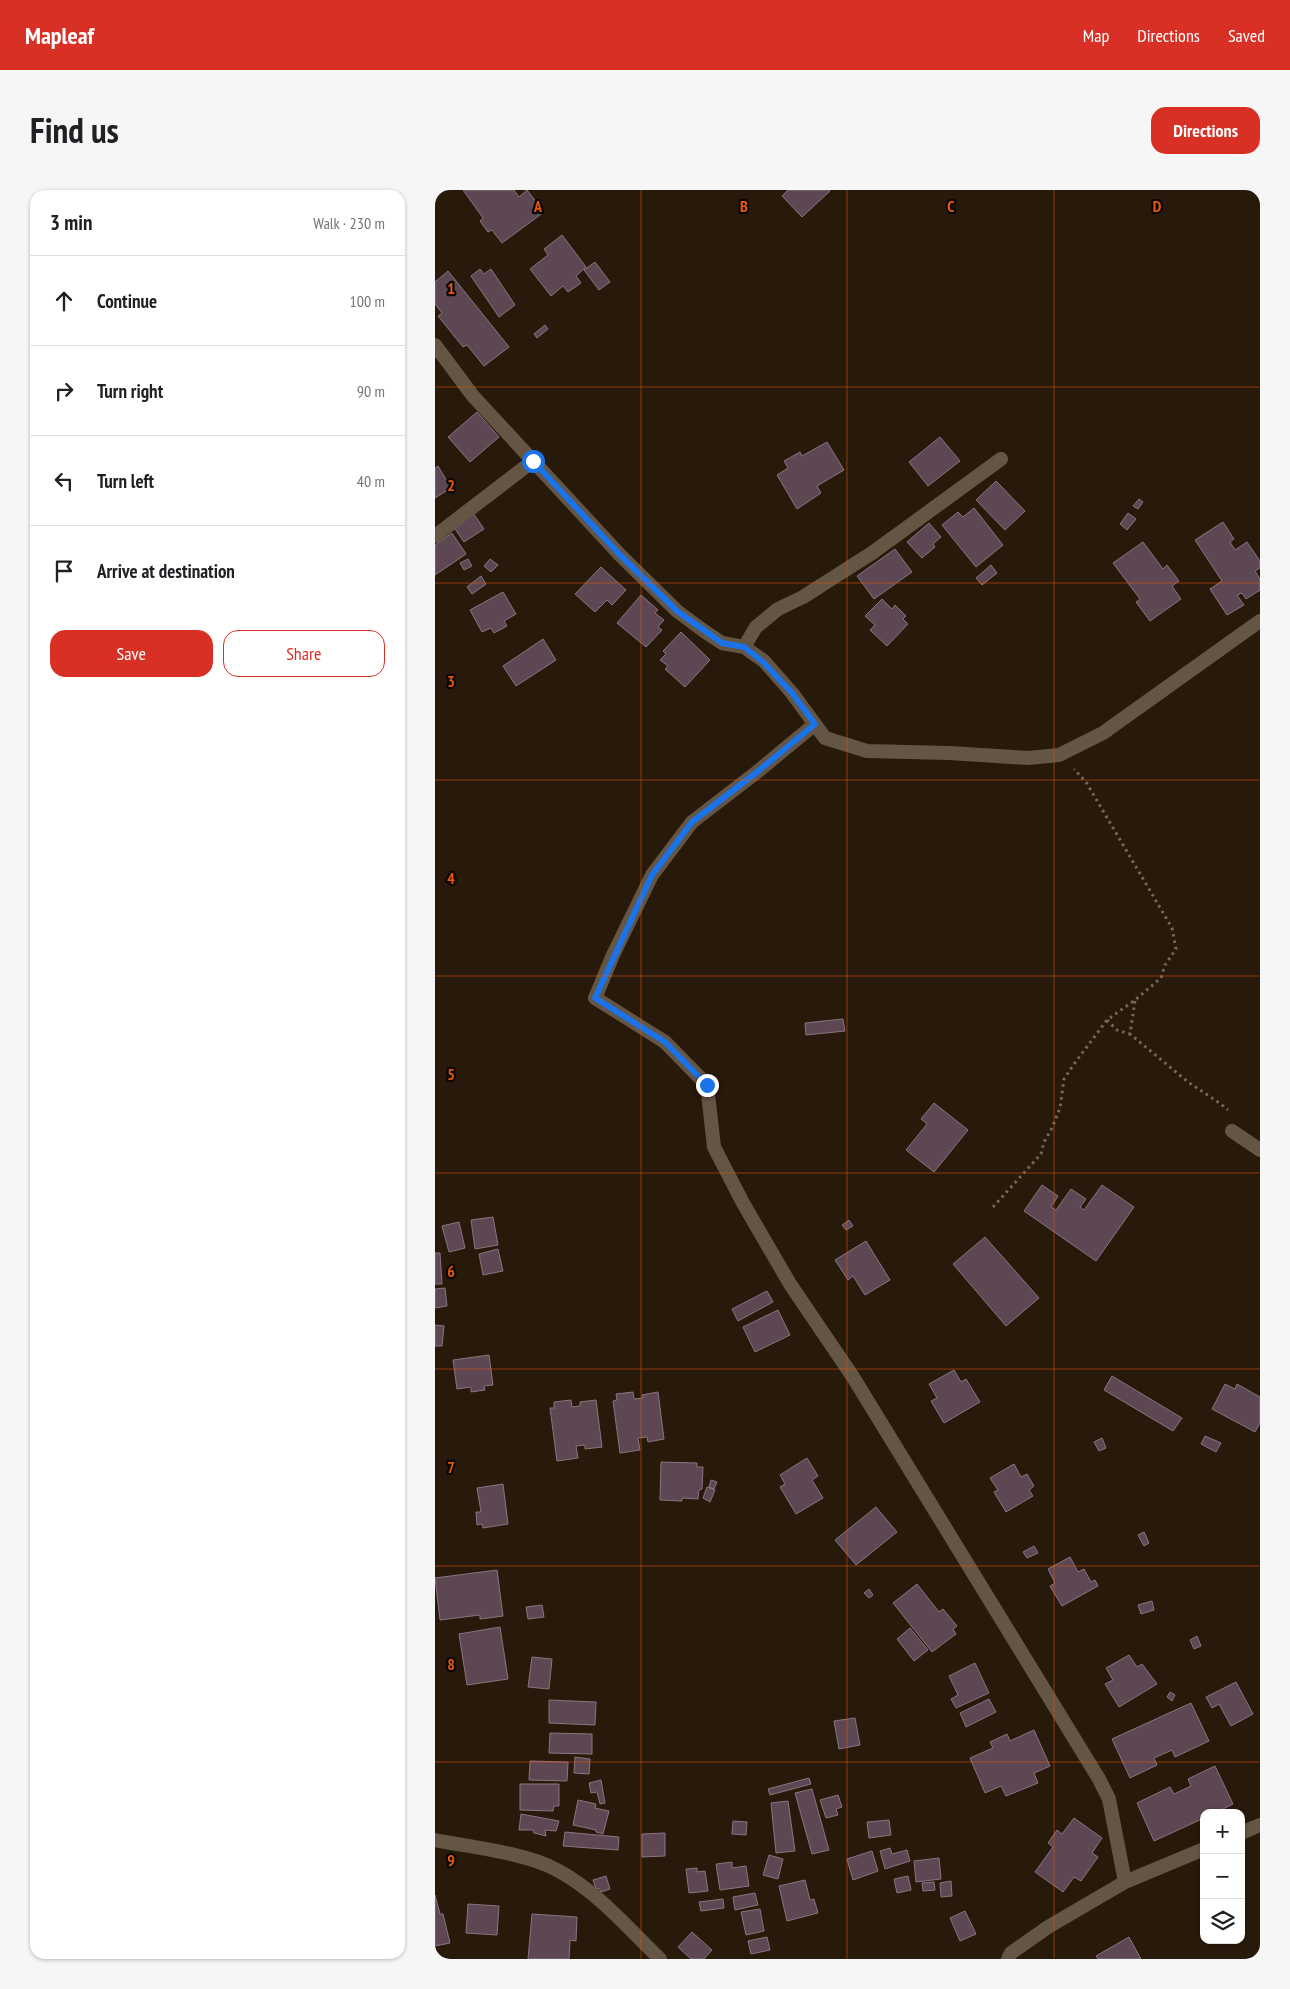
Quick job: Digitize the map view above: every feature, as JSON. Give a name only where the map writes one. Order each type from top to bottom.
[{"type":"street","points":[[435,345],[473,396],[620,555],[677,611],[722,643],[744,647],[763,662],[778,676],[825,738],[867,752],[949,753],[1029,758],[1059,755],[1103,733],[1260,621]]},
{"type":"street","points":[[744,647],[756,627],[778,609],[803,597],[872,553],[1001,459]]},
{"type":"street","points":[[435,536],[533,461]]},
{"type":"street","points":[[815,724],[692,822],[652,875],[595,998],[665,1042],[707,1085],[714,1147],[743,1203],[790,1284],[853,1377],[1099,1779],[1109,1799],[1125,1882]]},
{"type":"street","points":[[1232,1131],[1260,1150]]},
{"type":"street","points":[[1245,1832],[1260,1826]]},
{"type":"street","points":[[435,1840],[508,1854],[555,1869],[591,1893],[660,1959]]},
{"type":"street","points":[[1008,1959],[1011,1953],[1047,1927],[1125,1882],[1200,1851]]},
{"type":"path","points":[[993,1207],[1041,1154],[1044,1142],[1061,1108],[1065,1079],[1074,1064],[1107,1020],[1161,978],[1165,965],[1176,949],[1172,928],[1086,782],[1059,755]]},
{"type":"path","points":[[1130,1034],[1135,1000]]},
{"type":"path","points":[[1107,1020],[1117,1030],[1130,1034],[1188,1082],[1228,1110],[1222,1119],[1221,1127],[1232,1131]]},
{"type":"building","points":[[463,190],[514,190],[519,197],[527,190],[544,212],[502,243],[492,230],[488,232],[480,221],[483,218]]},
{"type":"building","points":[[788,190],[830,191],[802,217],[782,196]]},
{"type":"building","points":[[562,235],[586,267],[576,276],[581,283],[568,292],[563,286],[551,296],[530,269],[548,255],[544,249]]},
{"type":"building","points":[[595,262],[610,282],[599,290],[584,270]]},
{"type":"building","points":[[480,269],[484,274],[491,269],[515,305],[499,317],[471,276]]},
{"type":"building","points":[[448,271],[509,347],[484,366],[467,345],[463,347],[438,316],[442,313],[435,304],[435,282]]},
{"type":"building","points":[[545,325],[548,329],[537,338],[534,334]]},
{"type":"building","points":[[477,412],[499,437],[470,462],[448,437]]},
{"type":"building","points":[[940,437],[960,461],[928,486],[909,462]]},
{"type":"building","points":[[827,442],[844,470],[817,486],[821,493],[797,509],[777,475],[788,468],[784,461],[800,452],[802,456]]},
{"type":"building","points":[[438,466],[451,488],[435,498],[435,468]]},
{"type":"building","points":[[996,481],[1025,511],[1005,530],[976,500]]},
{"type":"building","points":[[1139,499],[1143,502],[1138,509],[1133,506]]},
{"type":"building","points":[[974,508],[1003,545],[976,567],[942,525],[958,512],[963,517]]},
{"type":"building","points":[[473,513],[484,529],[464,542],[453,526]]},
{"type":"building","points":[[1128,513],[1136,519],[1127,530],[1120,524]]},
{"type":"building","points":[[1223,522],[1234,539],[1230,542],[1235,550],[1247,542],[1260,561],[1260,568],[1255,571],[1260,579],[1260,590],[1246,599],[1242,593],[1237,595],[1244,605],[1227,615],[1210,589],[1222,581],[1195,540]]},
{"type":"building","points":[[929,523],[941,537],[933,544],[935,547],[922,558],[907,542]]},
{"type":"building","points":[[452,533],[466,554],[435,575],[435,545]]},
{"type":"building","points":[[1143,542],[1163,569],[1167,565],[1179,581],[1172,586],[1181,599],[1150,621],[1136,602],[1140,599],[1113,563]]},
{"type":"building","points":[[895,549],[912,572],[874,599],[857,576]]},
{"type":"building","points":[[468,559],[472,566],[464,570],[460,563]]},
{"type":"building","points":[[490,559],[498,565],[491,572],[484,566]]},
{"type":"building","points":[[991,565],[997,573],[982,585],[976,578]]},
{"type":"building","points":[[601,567],[626,590],[612,605],[607,600],[595,612],[575,594]]},
{"type":"building","points":[[481,576],[486,584],[472,594],[467,587]]},
{"type":"building","points":[[503,592],[516,614],[504,621],[507,626],[494,633],[491,628],[482,632],[470,610]]},
{"type":"building","points":[[641,595],[658,610],[655,613],[664,620],[658,627],[662,630],[646,647],[617,623]]},
{"type":"building","points":[[882,599],[892,609],[895,605],[906,616],[903,619],[908,624],[887,646],[870,630],[875,625],[865,616]]},
{"type":"building","points":[[681,632],[710,660],[685,687],[665,669],[668,666],[660,660],[666,654],[663,651]]},
{"type":"building","points":[[543,639],[556,660],[516,686],[503,666]]},
{"type":"building","points":[[843,1019],[845,1031],[806,1035],[805,1023]]},
{"type":"building","points":[[934,1103],[968,1130],[934,1172],[906,1150],[927,1124],[921,1119]]},
{"type":"building","points":[[1042,1185],[1058,1196],[1051,1207],[1056,1210],[1071,1189],[1086,1199],[1080,1207],[1084,1210],[1102,1185],[1134,1207],[1096,1261],[1024,1211]]},
{"type":"building","points":[[493,1217],[498,1245],[475,1249],[471,1220]]},
{"type":"building","points":[[849,1220],[853,1226],[846,1230],[842,1225]]},
{"type":"building","points":[[459,1222],[465,1248],[449,1252],[442,1226]]},
{"type":"building","points":[[985,1237],[1039,1298],[1006,1326],[953,1264]]},
{"type":"building","points":[[866,1241],[890,1280],[865,1295],[853,1276],[848,1280],[835,1260]]},
{"type":"building","points":[[498,1249],[503,1271],[483,1275],[479,1254]]},
{"type":"building","points":[[435,1253],[440,1253],[442,1284],[435,1284]]},
{"type":"building","points":[[445,1288],[447,1306],[435,1308],[435,1289]]},
{"type":"building","points":[[767,1291],[773,1302],[738,1321],[732,1309]]},
{"type":"building","points":[[778,1310],[790,1335],[755,1352],[743,1327]]},
{"type":"building","points":[[435,1325],[444,1326],[442,1346],[435,1346]]},
{"type":"building","points":[[489,1355],[493,1385],[484,1386],[485,1390],[471,1392],[471,1387],[457,1389],[453,1360]]},
{"type":"building","points":[[954,1370],[961,1382],[966,1379],[980,1402],[944,1423],[931,1401],[937,1398],[929,1384]]},
{"type":"building","points":[[1112,1376],[1182,1418],[1173,1431],[1104,1390]]},
{"type":"building","points":[[1225,1384],[1235,1389],[1237,1384],[1260,1397],[1260,1423],[1255,1432],[1212,1409]]},
{"type":"building","points":[[633,1392],[634,1399],[643,1398],[642,1395],[658,1392],[664,1439],[648,1442],[647,1437],[638,1438],[640,1450],[620,1453],[613,1401],[617,1400],[616,1394]]},
{"type":"building","points":[[571,1400],[572,1407],[580,1406],[580,1402],[596,1400],[602,1447],[585,1449],[585,1445],[576,1446],[578,1458],[557,1461],[550,1408],[554,1408],[554,1402]]},
{"type":"building","points":[[1205,1436],[1221,1443],[1216,1452],[1201,1444]]},
{"type":"building","points":[[1102,1438],[1106,1448],[1099,1451],[1094,1442]]},
{"type":"building","points":[[807,1458],[818,1476],[812,1480],[823,1498],[796,1514],[780,1487],[785,1484],[780,1475]]},
{"type":"building","points":[[661,1462],[697,1463],[697,1467],[703,1467],[702,1489],[699,1490],[698,1499],[682,1498],[682,1501],[660,1500]]},
{"type":"building","points":[[1014,1464],[1021,1477],[1027,1474],[1034,1486],[1029,1490],[1033,1496],[1006,1512],[994,1492],[998,1490],[990,1478]]},
{"type":"building","points":[[711,1480],[717,1482],[714,1489],[709,1487]]},
{"type":"building","points":[[503,1484],[508,1524],[483,1528],[482,1524],[477,1525],[476,1512],[481,1512],[477,1488]]},
{"type":"building","points":[[707,1487],[715,1490],[710,1502],[703,1498]]},
{"type":"building","points":[[876,1507],[897,1532],[856,1565],[835,1540]]},
{"type":"building","points":[[1144,1532],[1149,1543],[1144,1546],[1138,1535]]},
{"type":"building","points":[[1034,1546],[1038,1553],[1027,1558],[1023,1552]]},
{"type":"building","points":[[1070,1557],[1078,1572],[1084,1569],[1091,1582],[1095,1580],[1098,1586],[1062,1606],[1050,1586],[1055,1583],[1048,1569]]},
{"type":"building","points":[[497,1570],[503,1616],[480,1619],[480,1615],[440,1620],[435,1578]]},
{"type":"building","points":[[917,1584],[939,1612],[943,1609],[957,1626],[953,1629],[956,1634],[932,1652],[893,1603]]},
{"type":"building","points":[[869,1589],[873,1595],[869,1598],[864,1593]]},
{"type":"building","points":[[1152,1601],[1154,1610],[1141,1614],[1138,1605]]},
{"type":"building","points":[[542,1605],[544,1617],[528,1619],[526,1607]]},
{"type":"building","points":[[500,1627],[508,1679],[467,1685],[459,1634]]},
{"type":"building","points":[[910,1628],[928,1650],[914,1661],[897,1639]]},
{"type":"building","points":[[1197,1636],[1201,1646],[1194,1649],[1190,1640]]},
{"type":"building","points":[[1129,1655],[1137,1667],[1142,1664],[1157,1684],[1119,1707],[1105,1684],[1113,1680],[1106,1668]]},
{"type":"building","points":[[532,1657],[552,1659],[549,1689],[528,1687]]},
{"type":"building","points":[[975,1663],[989,1693],[956,1708],[951,1699],[958,1695],[949,1676]]},
{"type":"building","points":[[1236,1682],[1253,1714],[1231,1726],[1219,1704],[1212,1708],[1206,1697]]},
{"type":"building","points":[[1170,1692],[1175,1695],[1172,1701],[1167,1697]]},
{"type":"building","points":[[989,1699],[996,1712],[966,1727],[960,1713]]},
{"type":"building","points":[[549,1700],[596,1702],[595,1725],[549,1723]]},
{"type":"building","points":[[1191,1703],[1209,1741],[1175,1757],[1172,1750],[1154,1758],[1157,1765],[1130,1778],[1112,1739]]},
{"type":"building","points":[[855,1718],[860,1745],[839,1749],[834,1721]]},
{"type":"building","points":[[1034,1730],[1050,1766],[1034,1773],[1038,1783],[1006,1796],[1001,1786],[985,1793],[970,1758],[993,1748],[990,1742],[1007,1734],[1010,1741]]},
{"type":"building","points":[[550,1733],[592,1734],[592,1754],[549,1753]]},
{"type":"building","points":[[575,1757],[590,1759],[589,1774],[574,1773]]},
{"type":"building","points":[[530,1761],[568,1762],[567,1781],[529,1780]]},
{"type":"building","points":[[1215,1766],[1233,1804],[1223,1809],[1200,1809],[1200,1820],[1154,1841],[1137,1803],[1170,1787],[1174,1794],[1191,1786],[1188,1779]]},
{"type":"building","points":[[809,1778],[811,1784],[770,1795],[768,1789]]},
{"type":"building","points":[[601,1780],[605,1803],[600,1804],[597,1792],[591,1793],[589,1783]]},
{"type":"building","points":[[520,1784],[559,1784],[559,1806],[554,1806],[553,1811],[520,1810]]},
{"type":"building","points":[[812,1789],[829,1850],[812,1854],[795,1793]]},
{"type":"building","points":[[838,1795],[842,1807],[836,1809],[838,1815],[826,1818],[820,1800]]},
{"type":"building","points":[[578,1800],[596,1804],[595,1808],[609,1811],[603,1834],[596,1832],[596,1830],[573,1825]]},
{"type":"building","points":[[788,1801],[795,1851],[776,1853],[771,1803]]},
{"type":"building","points":[[521,1814],[559,1821],[556,1831],[545,1830],[546,1836],[534,1833],[533,1830],[519,1830]]},
{"type":"building","points":[[1074,1818],[1102,1838],[1092,1853],[1098,1857],[1081,1881],[1074,1877],[1063,1892],[1035,1872],[1053,1847],[1048,1843],[1057,1830],[1062,1834]]},
{"type":"building","points":[[889,1820],[891,1835],[869,1838],[867,1822]]},
{"type":"building","points":[[733,1821],[747,1822],[746,1835],[732,1834]]},
{"type":"building","points":[[565,1832],[619,1837],[618,1850],[563,1846]]},
{"type":"building","points":[[665,1833],[665,1856],[642,1857],[642,1834]]},
{"type":"building","points":[[890,1848],[892,1854],[907,1850],[910,1861],[885,1869],[880,1851]]},
{"type":"building","points":[[872,1851],[878,1871],[853,1880],[847,1859]]},
{"type":"building","points":[[769,1855],[783,1859],[778,1879],[763,1875]]},
{"type":"building","points":[[939,1858],[941,1879],[916,1882],[914,1861]]},
{"type":"building","points":[[732,1862],[732,1868],[746,1866],[749,1886],[720,1890],[716,1864]]},
{"type":"building","points":[[697,1868],[697,1872],[705,1871],[708,1891],[689,1893],[686,1869]]},
{"type":"building","points":[[606,1876],[610,1889],[601,1892],[599,1888],[596,1889],[593,1880]]},
{"type":"building","points":[[908,1876],[911,1890],[897,1893],[894,1879]]},
{"type":"building","points":[[805,1880],[810,1900],[814,1899],[818,1913],[787,1921],[779,1886]]},
{"type":"building","points":[[951,1881],[952,1896],[941,1897],[940,1883]]},
{"type":"building","points":[[934,1882],[935,1890],[923,1891],[922,1883]]},
{"type":"building","points":[[755,1893],[758,1905],[735,1910],[733,1897]]},
{"type":"building","points":[[435,1895],[440,1914],[443,1914],[450,1943],[435,1946]]},
{"type":"building","points":[[723,1899],[724,1908],[701,1911],[699,1902]]},
{"type":"building","points":[[468,1904],[499,1906],[497,1935],[466,1933]]},
{"type":"building","points":[[760,1909],[764,1931],[746,1935],[741,1912]]},
{"type":"building","points":[[965,1911],[976,1934],[960,1941],[950,1918]]},
{"type":"building","points":[[532,1914],[577,1917],[576,1941],[570,1940],[569,1959],[528,1959]]},
{"type":"building","points":[[692,1932],[712,1950],[704,1959],[691,1959],[678,1947]]},
{"type":"building","points":[[767,1937],[770,1950],[751,1954],[748,1941]]},
{"type":"building","points":[[1129,1937],[1141,1959],[1098,1959],[1096,1956]]},
{"type":"route","points":[[533,461],[620,555],[677,611],[722,643],[744,647],[763,662],[778,676],[815,724],[692,822],[652,875],[613,955],[595,998],[665,1042],[707,1085]]}]
